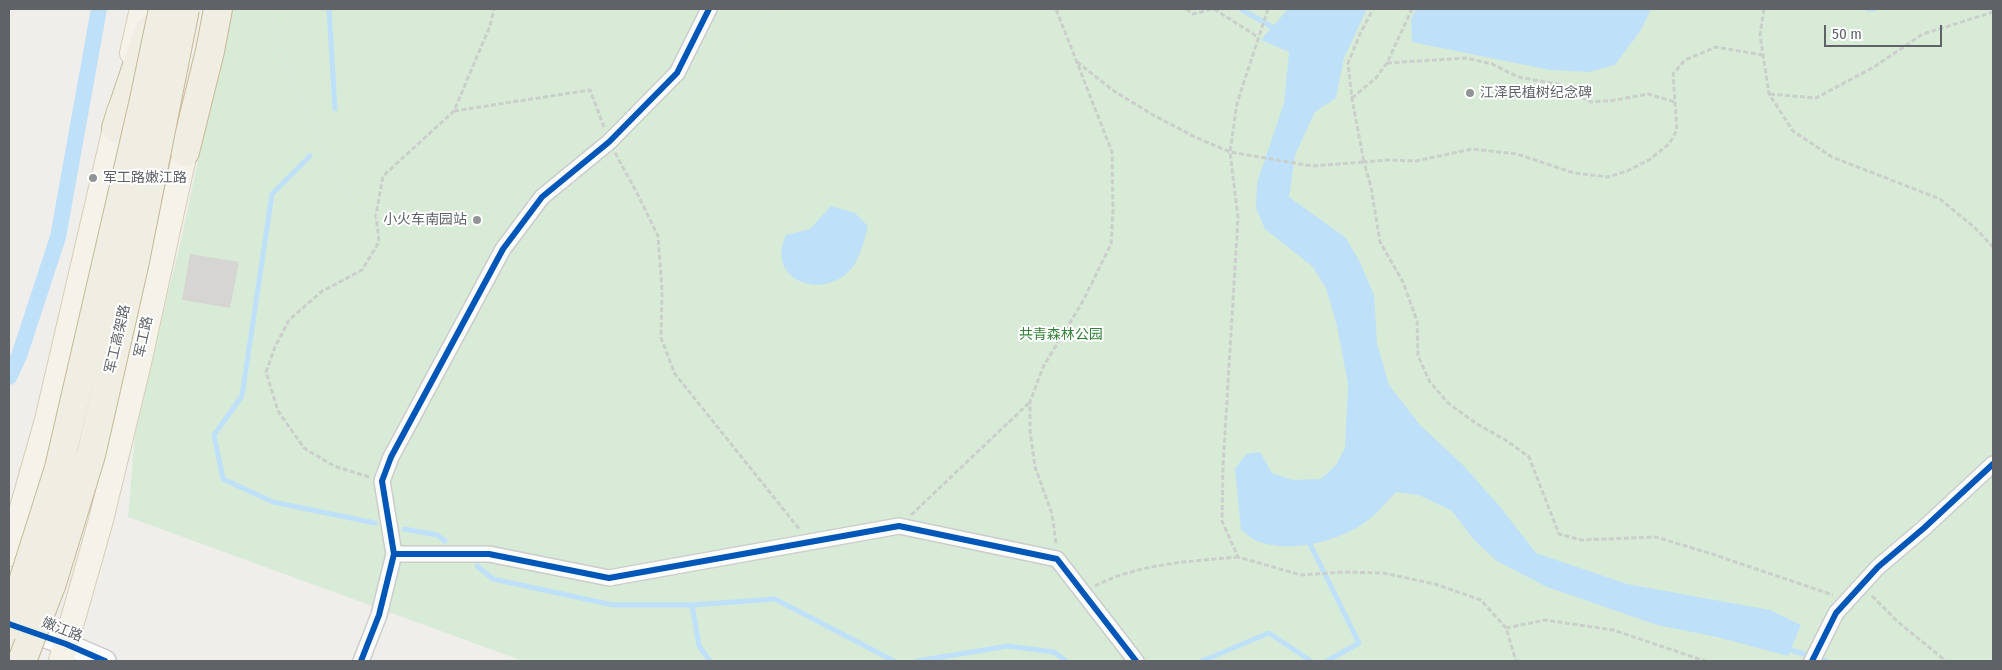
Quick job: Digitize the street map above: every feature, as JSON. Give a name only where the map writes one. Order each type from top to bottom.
[{"type":"highway","points":[[116,128],[148,35],[152,9]]},
{"type":"highway","name":"军工高架路","points":[[9,625],[59,468],[144,100],[163,9]]},
{"type":"highway","name":"军工高架路","points":[[22,661],[52,583],[91,455],[134,266],[185,9]]},
{"type":"highway","points":[[185,152],[210,51],[218,9]]},
{"type":"main road","points":[[9,554],[47,420],[142,9]]},
{"type":"main road","name":"军工路","points":[[64,653],[104,511],[139,363],[185,152],[199,44],[206,9]]},
{"type":"street","points":[[361,661],[379,614],[394,554],[382,481],[391,457],[502,249],[542,197],[609,142],[677,73],[709,9]]},
{"type":"street","points":[[1812,661],[1836,613],[1878,566],[1924,528],[1993,464]]},
{"type":"street","points":[[394,554],[489,554],[610,578],[899,526],[1058,559],[1136,661]]},
{"type":"street","name":"嫩江路","points":[[9,625],[64,653],[105,661]]},
{"type":"path","points":[[382,481],[334,466],[304,448],[278,411],[266,372],[275,347],[289,320],[321,292],[362,270],[379,242],[376,215],[383,176],[454,111],[490,26],[494,9]]},
{"type":"path","points":[[1056,9],[1112,152],[1113,211],[1111,244],[1083,301],[1043,367],[1030,402],[1030,431],[1035,467],[1052,514],[1058,559]]},
{"type":"path","points":[[1186,9],[1193,14],[1213,9],[1258,37]]},
{"type":"path","points":[[1373,9],[1348,63],[1352,99],[1380,242],[1406,290],[1417,321],[1418,356],[1430,382],[1448,403],[1529,458],[1559,534],[1581,540],[1656,537],[1848,600]]},
{"type":"path","points":[[1352,99],[1376,78],[1387,63],[1412,9]]},
{"type":"path","points":[[1764,9],[1760,35],[1769,94],[1793,131],[1832,157],[1940,199],[1974,227],[1993,247]]},
{"type":"path","points":[[1238,557],[1222,521],[1238,218],[1230,152],[1237,103],[1268,10]]},
{"type":"path","points":[[1769,94],[1816,98],[1874,67],[1923,34],[1993,12]]},
{"type":"path","points":[[1077,62],[1114,91],[1153,115],[1195,137],[1230,152],[1312,166],[1389,160],[1416,162],[1472,149],[1517,154],[1574,173],[1608,177],[1627,171],[1649,160],[1669,144],[1677,130],[1673,74],[1685,60],[1716,47],[1763,55]]},
{"type":"path","points":[[1387,63],[1466,58],[1492,64],[1518,77],[1557,84],[1591,102],[1648,94],[1675,102]]},
{"type":"path","points":[[454,111],[590,90],[609,142],[658,236],[662,290],[661,338],[675,374],[810,542]]},
{"type":"path","points":[[899,526],[1030,402]]},
{"type":"path","points":[[1083,592],[1115,576],[1162,566],[1238,557],[1301,575],[1344,572],[1383,573],[1444,587],[1481,600],[1506,628],[1516,661]]},
{"type":"path","points":[[1861,585],[1898,622],[1946,661]]},
{"type":"path","points":[[1506,628],[1545,620],[1613,630],[1705,661]]},
{"type":"green space","name":"共青森林公园","points":[[229,9],[1993,9],[1993,661],[523,661],[128,517],[136,424],[183,232]]},
{"type":"water","points":[[1288,9],[1367,9],[1344,58],[1336,98],[1315,112],[1295,155],[1289,197],[1345,237],[1359,260],[1374,295],[1377,343],[1389,385],[1420,425],[1464,466],[1501,508],[1536,553],[1627,584],[1770,610],[1801,625],[1788,656],[1717,637],[1657,625],[1547,587],[1497,561],[1474,540],[1452,511],[1419,495],[1396,492],[1372,517],[1361,525],[1317,543],[1301,546],[1271,545],[1255,540],[1241,530],[1235,469],[1246,454],[1260,452],[1272,473],[1293,480],[1321,479],[1336,465],[1345,448],[1348,384],[1337,326],[1326,288],[1312,266],[1265,229],[1256,208],[1257,183],[1284,103],[1289,52],[1261,40]]},
{"type":"water","points":[[1416,9],[1651,9],[1641,30],[1615,65],[1589,72],[1550,70],[1412,42],[1411,20]]},
{"type":"water","points":[[831,206],[855,213],[868,226],[860,254],[851,269],[840,279],[826,284],[800,281],[790,274],[783,264],[781,251],[786,235],[810,229]]},
{"type":"building","points":[[190,254],[239,262],[230,308],[182,300]]},
{"type":"waterway","points":[[9,377],[19,356],[58,237],[99,9]]},
{"type":"waterway","points":[[329,9],[335,109]]},
{"type":"waterway","points":[[1241,9],[1272,27]]},
{"type":"waterway","points":[[1868,9],[1874,9]]},
{"type":"waterway","points":[[310,156],[272,194],[242,396],[214,435],[223,479],[273,502],[375,523]]},
{"type":"waterway","points":[[404,529],[437,535],[445,541]]},
{"type":"waterway","points":[[1307,538],[1359,643],[1327,661]]},
{"type":"waterway","points":[[477,566],[493,579],[613,605],[692,605],[775,599],[894,661]]},
{"type":"waterway","points":[[692,605],[699,646],[710,661]]},
{"type":"waterway","points":[[1202,661],[1269,633],[1311,661]]},
{"type":"waterway","points":[[917,661],[1008,646],[1054,652],[1066,661]]},
{"type":"waterway","points":[[1784,648],[1826,661]]},
{"type":"railway","points":[[274,9],[273,25],[278,46],[330,165],[343,187],[349,196],[365,210],[378,217],[407,222],[438,220],[505,207],[542,196],[578,181],[611,158],[683,96],[729,54],[773,9]]},
{"type":"cycle path","points":[[361,661],[379,615],[394,554],[382,481],[391,457],[503,249],[542,197],[609,142],[677,73],[709,9]]},
{"type":"cycle path","points":[[1812,661],[1836,613],[1878,567],[1924,528],[1993,464]]},
{"type":"cycle path","points":[[394,554],[489,554],[609,578],[899,526],[1057,559],[1136,661]]},
{"type":"cycle path","points":[[9,624],[66,644],[105,661]]},
{"type":"place","name":"江泽民植树纪念碑","points":[[1470,93]]},
{"type":"place","name":"军工路嫩江路","points":[[93,178]]},
{"type":"place","name":"小火车南园站","points":[[477,220]]}]
